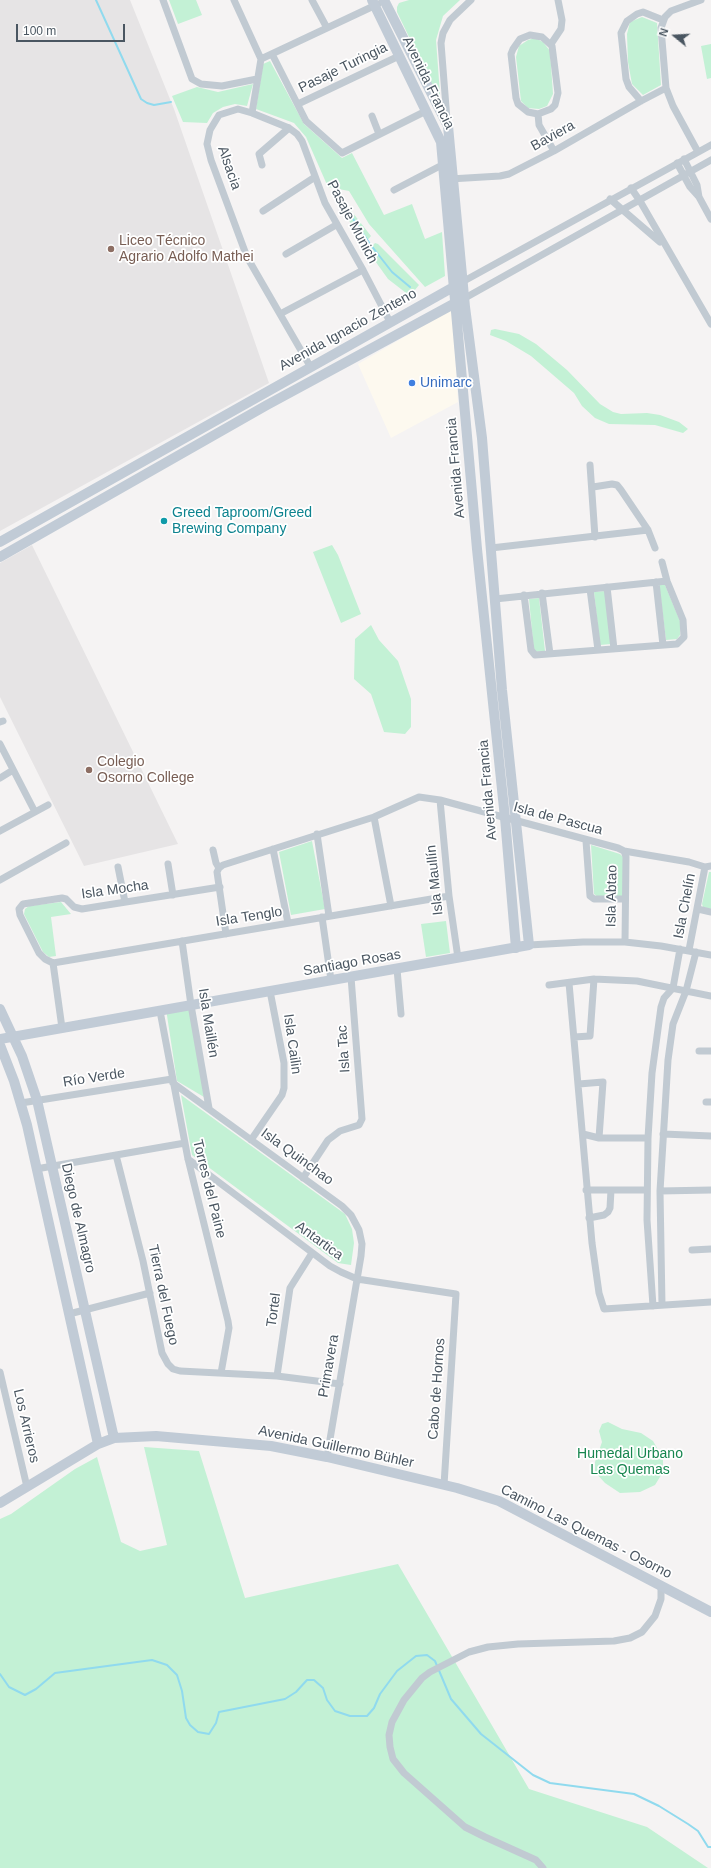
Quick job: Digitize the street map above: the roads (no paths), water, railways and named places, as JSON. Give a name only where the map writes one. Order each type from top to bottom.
[{"type":"main road","name":"Avenida Francia","points":[[386,0],[448,126],[448,179],[454,303],[484,615],[497,690],[504,760],[505,818],[516,948]]},
{"type":"main road","name":"Avenida Francia","points":[[374,3],[441,142],[442,165],[448,179],[464,281],[482,438],[496,613],[497,690]]},
{"type":"main road","points":[[412,81],[422,75]]},
{"type":"main road","name":"Avenida Ignacio Zenteno","points":[[0,542],[310,366],[464,281]]},
{"type":"main road","name":"Avenida Ignacio Zenteno","points":[[0,557],[283,396],[465,298]]},
{"type":"main road","points":[[280,383],[283,396]]},
{"type":"main road","points":[[84,495],[89,505]]},
{"type":"main road","points":[[477,549],[490,548]]},
{"type":"main road","points":[[484,615],[496,613]]},
{"type":"main road","name":"Avenida Francia","points":[[504,760],[516,821],[530,945]]},
{"type":"main road","name":"Santiago Rosas","points":[[0,1039],[530,945]]},
{"type":"main road","name":"Diego de Almagro","points":[[0,1009],[14,1037],[37,1100],[114,1438]]},
{"type":"main road","points":[[0,1046],[21,1103],[98,1444]]},
{"type":"main road","name":"Avenida Guillermo Bühler","points":[[0,1503],[13,1497],[98,1444],[114,1438],[156,1436],[250,1443],[288,1448],[444,1485]]},
{"type":"main road","name":"Camino Las Quemas - Osorno","points":[[444,1485],[469,1491],[499,1501],[711,1612]]},
{"type":"street","points":[[163,0],[192,79],[201,84],[222,86],[257,79]]},
{"type":"street","points":[[234,0],[261,59],[252,113]]},
{"type":"street","points":[[312,0],[327,28]]},
{"type":"street","points":[[261,59],[327,28],[374,3],[386,0]]},
{"type":"street","points":[[448,126],[441,43],[443,33],[450,20],[470,0]]},
{"type":"street","points":[[551,44],[562,29],[562,20],[558,0]]},
{"type":"street","points":[[698,152],[673,106],[666,88],[662,31],[663,20],[671,11],[701,0]]},
{"type":"street","points":[[641,101],[629,87],[626,79],[621,33],[626,21],[643,12],[663,20]]},
{"type":"street","points":[[530,35],[542,37],[551,44],[554,49],[558,93],[554,105],[550,109],[538,114],[528,112],[518,104],[511,54],[515,44],[530,35]]},
{"type":"street","points":[[272,54],[306,121],[342,152],[426,111]]},
{"type":"street","name":"Pasaje Turingia","points":[[298,104],[399,56]]},
{"type":"street","name":"Baviera","points":[[448,179],[505,176],[554,152],[666,88]]},
{"type":"street","name":"Alsacia","points":[[252,113],[238,109],[219,115],[210,130],[207,144],[211,160],[246,257],[310,366]]},
{"type":"street","name":"Pasaje Munich","points":[[252,113],[289,128],[297,134],[302,141],[325,203],[336,226],[363,270],[390,322]]},
{"type":"street","points":[[538,114],[539,125],[554,152]]},
{"type":"street","points":[[372,116],[379,134]]},
{"type":"street","points":[[262,165],[259,154],[289,128]]},
{"type":"street","name":"Avenida Ignacio Zenteno","points":[[464,281],[610,199],[711,145]]},
{"type":"street","name":"Avenida Ignacio Zenteno","points":[[465,298],[711,160]]},
{"type":"street","points":[[681,161],[687,173],[692,191],[699,197],[711,219]]},
{"type":"street","points":[[394,190],[442,165]]},
{"type":"street","points":[[263,211],[315,177]]},
{"type":"street","points":[[631,188],[711,324]]},
{"type":"street","points":[[610,199],[665,246]]},
{"type":"street","points":[[286,254],[336,226]]},
{"type":"street","points":[[280,314],[363,270]]},
{"type":"street","points":[[590,465],[593,487],[595,537]]},
{"type":"street","points":[[593,487],[612,484],[617,485],[622,490],[648,530],[655,548]]},
{"type":"street","points":[[490,548],[648,530]]},
{"type":"street","points":[[524,595],[532,653],[535,655],[678,644],[684,637],[683,620],[667,581],[662,562]]},
{"type":"street","points":[[495,599],[667,581]]},
{"type":"street","points":[[656,582],[663,645]]},
{"type":"street","points":[[608,587],[614,649]]},
{"type":"street","points":[[590,589],[598,650]]},
{"type":"street","points":[[542,593],[550,654]]},
{"type":"street","points":[[0,744],[35,812]]},
{"type":"street","points":[[0,778],[13,770]]},
{"type":"street","name":"Isla de Pascua","points":[[219,868],[374,816],[418,797],[440,800],[586,841],[618,848],[624,851],[708,866]]},
{"type":"street","name":"Isla Maullín","points":[[440,800],[449,896],[458,958]]},
{"type":"street","points":[[0,830],[48,805]]},
{"type":"street","points":[[374,816],[391,906]]},
{"type":"street","points":[[317,834],[331,980]]},
{"type":"street","points":[[586,841],[590,896],[594,899],[624,899]]},
{"type":"street","points":[[0,880],[66,843]]},
{"type":"street","points":[[273,849],[288,923]]},
{"type":"street","points":[[213,850],[216,863],[219,868],[217,872],[226,934]]},
{"type":"street","name":"Isla Abtao","points":[[624,851],[626,857],[624,899],[625,942]]},
{"type":"street","points":[[168,864],[174,895]]},
{"type":"street","name":"Isla Chelín","points":[[662,1305],[660,1191],[668,1060],[673,1024],[686,991],[698,909],[708,866]]},
{"type":"street","points":[[118,867],[125,902]]},
{"type":"street","name":"Isla Mocha","points":[[53,963],[45,959],[39,952],[20,915],[19,907],[25,903],[62,898],[66,899],[74,907],[79,909],[220,887]]},
{"type":"street","name":"Isla Tenglo","points":[[53,963],[449,896]]},
{"type":"street","points":[[698,909],[711,912]]},
{"type":"street","name":"Isla Maillén","points":[[182,941],[191,1005],[209,1108]]},
{"type":"street","name":"Santiago Rosas","points":[[530,945],[583,942],[625,942],[680,949],[711,955]]},
{"type":"street","points":[[653,1306],[647,1220],[648,1138],[652,1073],[661,1007],[664,998],[673,988],[680,949]]},
{"type":"street","points":[[53,963],[62,1028]]},
{"type":"street","points":[[397,969],[401,1014]]},
{"type":"street","name":"Isla Tac","points":[[303,1178],[328,1140],[340,1131],[359,1125],[362,1119],[351,977]]},
{"type":"street","points":[[574,1036],[590,1036],[594,978]]},
{"type":"street","points":[[548,985],[594,978],[637,981],[711,996]]},
{"type":"street","points":[[569,983],[579,1084],[589,1218],[598,1293],[604,1309],[711,1302]]},
{"type":"street","name":"Isla Cailin","points":[[251,1140],[282,1095],[285,1083],[284,1063],[270,991]]},
{"type":"street","name":"Torres del Paine","points":[[160,1011],[172,1081],[188,1159],[228,1321],[229,1328],[221,1373]]},
{"type":"street","points":[[700,1051],[711,1051]]},
{"type":"street","name":"Isla Quinchao","points":[[172,1081],[342,1206],[356,1224],[362,1244],[357,1279]]},
{"type":"street","name":"Río Verde","points":[[21,1103],[172,1081]]},
{"type":"street","points":[[579,1084],[603,1082],[599,1138]]},
{"type":"street","points":[[583,1134],[599,1138],[648,1138]]},
{"type":"street","points":[[663,1134],[711,1136]]},
{"type":"street","points":[[36,1169],[185,1143]]},
{"type":"street","name":"Tierra del Fuego","points":[[116,1155],[150,1293],[162,1353],[168,1364],[173,1369],[180,1371],[278,1376],[340,1384]]},
{"type":"street","name":"Antartica","points":[[188,1159],[330,1266],[357,1279],[456,1294]]},
{"type":"street","points":[[586,1190],[647,1190]]},
{"type":"street","points":[[589,1218],[604,1215],[608,1212],[610,1208],[611,1190]]},
{"type":"street","points":[[660,1191],[711,1190]]},
{"type":"street","points":[[692,1250],[711,1250]]},
{"type":"street","name":"Tortel","points":[[278,1376],[290,1288],[312,1253]]},
{"type":"street","name":"Primavera","points":[[326,1457],[340,1384],[357,1279]]},
{"type":"street","points":[[69,1314],[150,1293]]},
{"type":"street","name":"Cabo de Hornos","points":[[444,1485],[456,1294]]},
{"type":"street","name":"Los Arrieros","points":[[0,1375],[27,1487]]},
{"type":"street","points":[[543,1868],[536,1860],[465,1827],[404,1773],[396,1764],[391,1753],[389,1741],[392,1722],[409,1693],[430,1672],[469,1652],[488,1647],[518,1644],[614,1641],[630,1638],[642,1632],[655,1616],[661,1599],[661,1587]]},
{"type":"waterway","points":[[96,0],[141,99],[154,105],[171,102]]},
{"type":"waterway","points":[[337,195],[370,244],[392,272],[410,287]]},
{"type":"waterway","points":[[0,1674],[9,1687],[25,1695],[36,1689],[55,1673],[152,1660],[167,1665],[177,1675],[182,1691],[186,1718],[190,1725],[198,1732],[209,1734],[216,1723],[219,1712],[285,1699],[296,1692],[307,1680],[314,1680],[323,1688],[327,1700],[335,1711],[350,1716],[367,1716],[374,1708],[380,1694],[397,1671],[416,1656],[427,1655],[435,1661],[451,1699],[481,1734],[533,1775],[550,1783],[634,1794],[659,1806],[688,1824],[698,1831],[708,1847],[711,1847]]},
{"type":"place","name":"Liceo Técnico Agrario Adolfo Mathei","points":[[111,249]]},
{"type":"place","name":"Unimarc","points":[[412,383]]},
{"type":"place","name":"Greed Taproom/Greed Brewing Company","points":[[164,521]]},
{"type":"place","name":"Colegio Osorno College","points":[[89,770]]},
{"type":"park label","name":"Humedal Urbano Las Quemas","points":[[630,1462]]}]
